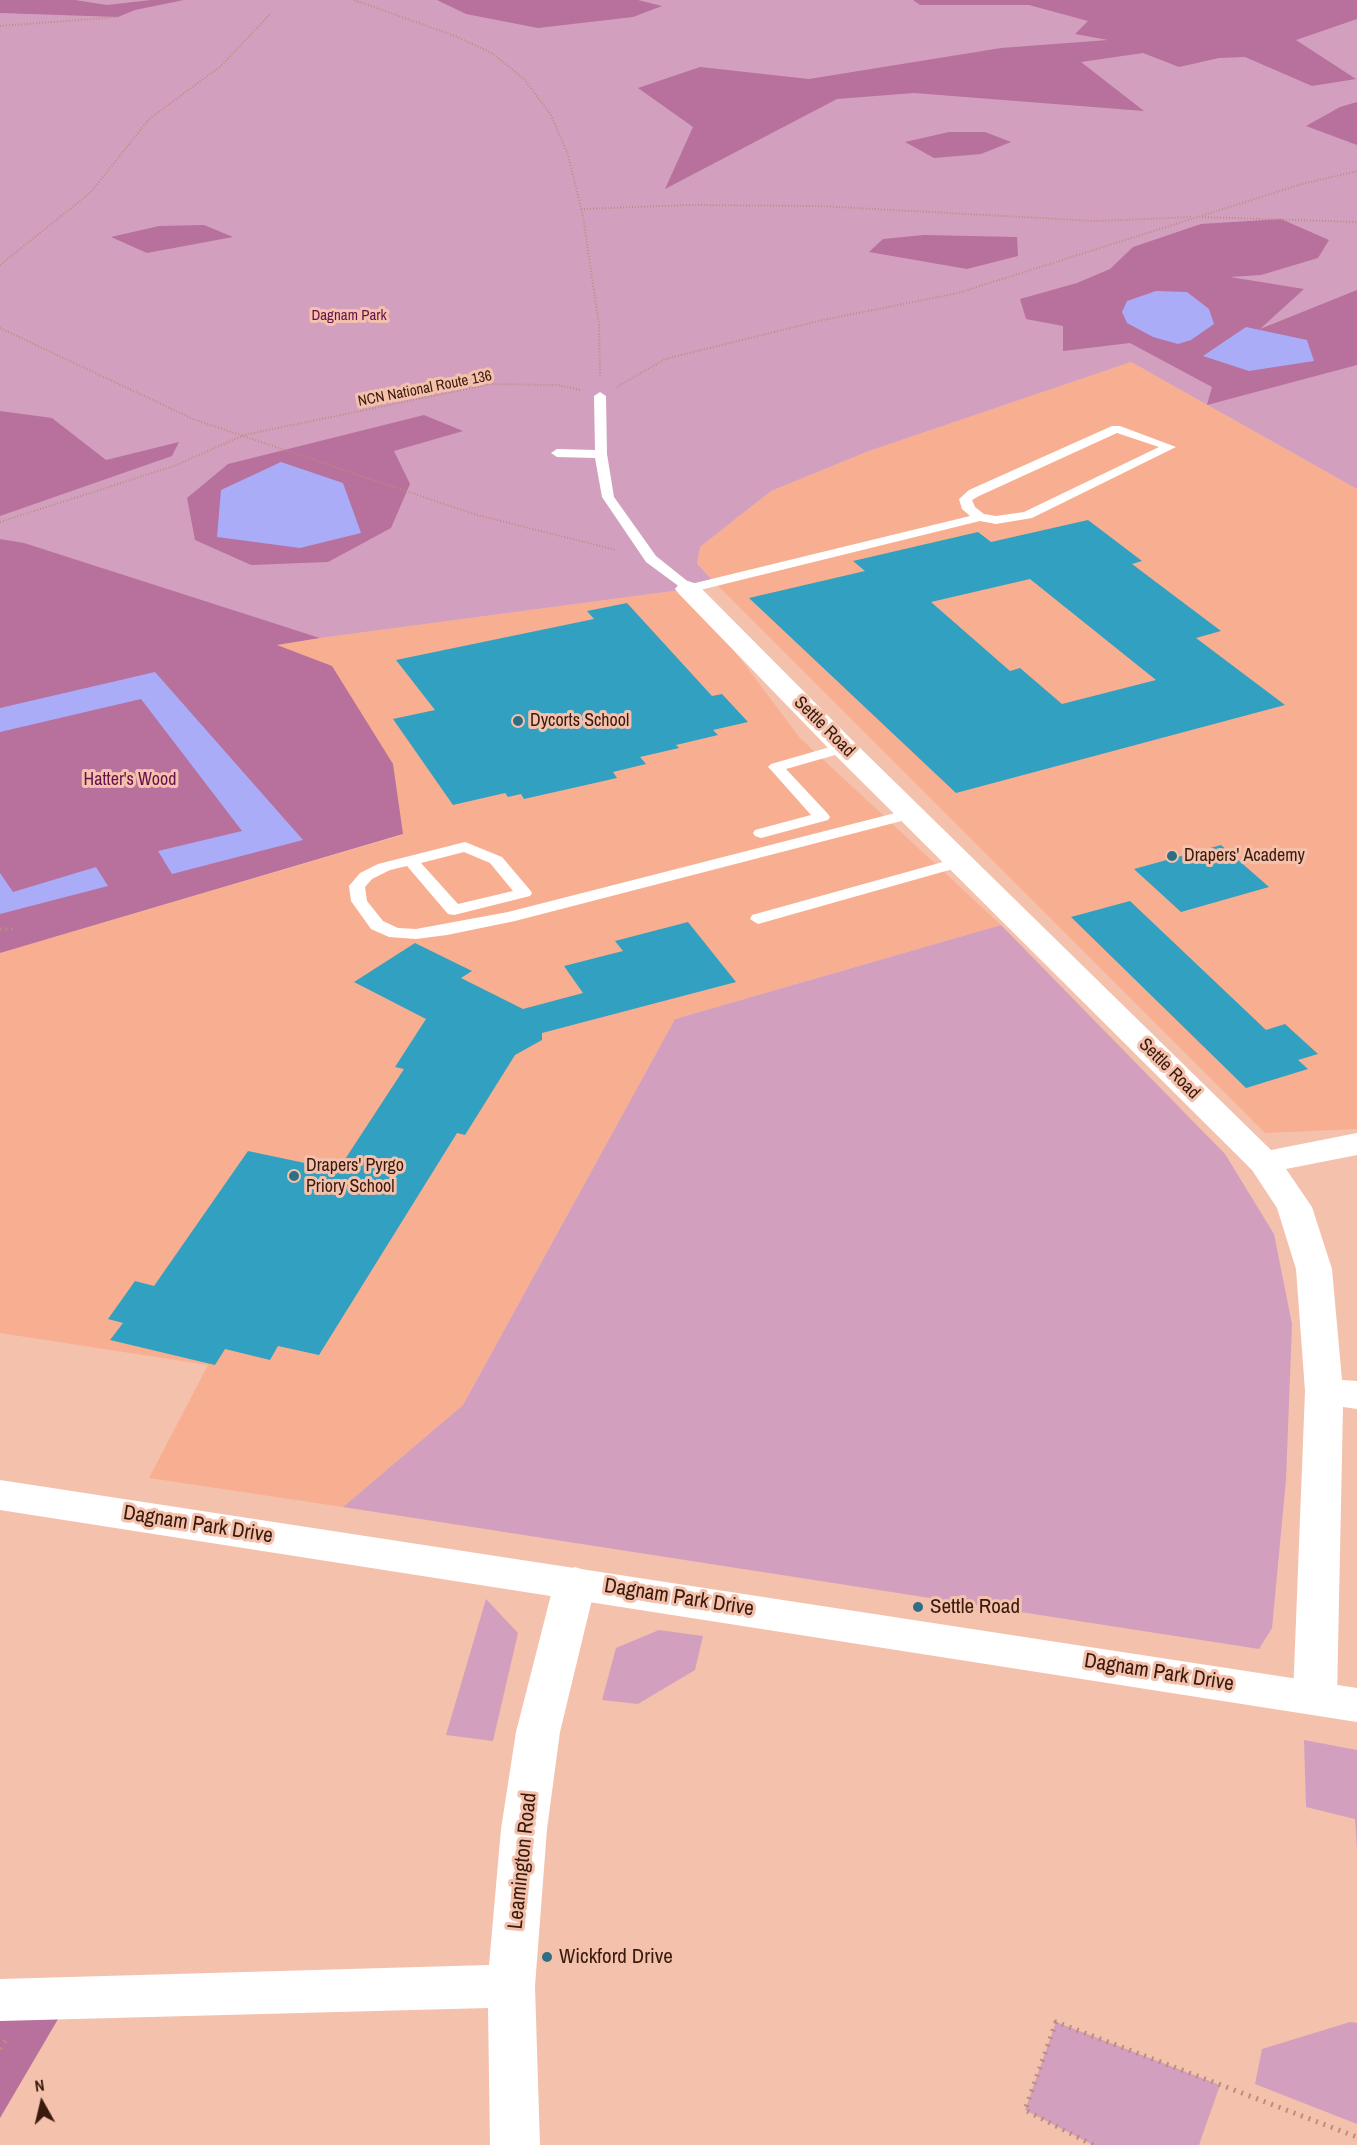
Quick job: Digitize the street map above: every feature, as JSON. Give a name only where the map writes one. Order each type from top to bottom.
[{"type":"street","name":"Settle Road","points":[[688,589],[844,748],[1264,1162],[1294,1207],[1314,1269],[1340,1393],[1315,1697]]},
{"type":"street","points":[[1264,1162],[1357,1144]]},
{"type":"street","name":"Dagnam Park Drive","points":[[0,1495],[1357,1705]]},
{"type":"street","name":"Leamington Road","points":[[515,2145],[511,1986],[524,1829],[538,1732],[575,1583]]},
{"type":"street","points":[[0,2000],[511,1986]]},
{"type":"lane","points":[[600,396],[601,454],[608,497],[651,559],[688,589],[980,517],[996,520],[1027,515],[1170,447],[1116,429],[974,493],[965,500],[969,509],[980,517]]},
{"type":"lane","points":[[557,453],[601,454]]},
{"type":"lane","points":[[761,833],[822,818],[776,767],[844,748]]},
{"type":"lane","points":[[411,861],[454,910],[524,894],[496,861],[465,847],[411,861],[366,876],[357,885],[359,901],[377,925],[395,933],[416,934],[447,930],[509,917],[911,814]]},
{"type":"lane","points":[[758,919],[961,862]]},
{"type":"path","points":[[354,0],[455,36],[492,53],[524,79],[551,115],[568,154],[581,209],[599,325],[600,396],[664,359],[823,320],[958,293],[1302,184],[1357,171]]},
{"type":"path","points":[[0,265],[91,192],[149,119],[221,66],[271,13]]},
{"type":"path","points":[[0,26],[118,17]]},
{"type":"path","points":[[581,209],[689,205],[819,206],[1096,221],[1196,217],[1357,222]]},
{"type":"path","points":[[0,328],[193,419],[253,441],[477,515],[651,559]]},
{"type":"path","name":"NCN National Route 136","points":[[0,522],[174,466],[244,435],[491,384],[558,385],[600,396]]},
{"type":"path","points":[[0,929],[14,929]]},
{"type":"path","points":[[1093,2145],[1025,2110],[1056,2022],[1357,2137]]},
{"type":"shaded area","name":"Drapers' Academy","points":[[1131,362],[1357,489],[1357,1129],[1265,1133],[714,582],[697,562],[700,547],[771,491],[869,451]]},
{"type":"shaded area","name":"Drapers' Pyrgo Priory School","points":[[688,589],[800,738],[1001,925],[675,1019],[463,1405],[343,1507],[149,1478],[208,1365],[0,1333],[0,953],[402,835],[210,656],[320,638]]},
{"type":"green space","name":"Dagnam Park","points":[[0,0],[1357,0],[1357,489],[1131,362],[869,451],[771,491],[700,547],[697,563],[714,582],[688,589],[320,638],[0,539]]},
{"type":"green space","points":[[0,0],[75,0],[107,5],[151,0],[184,0],[135,10],[118,17],[0,13]]},
{"type":"green space","points":[[437,0],[638,0],[662,6],[633,17],[538,28],[466,14]]},
{"type":"green space","points":[[913,0],[1357,0],[1357,19],[1296,40],[1356,79],[1312,86],[1245,57],[1219,58],[1179,67],[1143,53],[1081,62],[1144,111],[914,93],[837,99],[665,189],[693,127],[638,88],[700,67],[809,79],[1001,48],[1108,40],[1075,34],[1088,21],[1029,5],[920,5]]},
{"type":"green space","points":[[1357,102],[1357,145],[1306,126],[1340,107]]},
{"type":"green space","points":[[949,132],[985,132],[1011,142],[981,154],[934,158],[905,142]]},
{"type":"green space","points":[[1281,219],[1329,240],[1318,258],[1261,275],[1230,277],[1304,289],[1260,329],[1357,290],[1357,365],[1207,405],[1212,387],[1130,343],[1063,351],[1063,326],[1026,319],[1020,299],[1077,283],[1110,269],[1133,247],[1201,224]]},
{"type":"green space","points":[[204,225],[233,237],[147,253],[111,237],[159,226]]},
{"type":"green space","points":[[924,235],[1017,237],[1018,256],[967,269],[869,252],[883,239]]},
{"type":"green space","points":[[0,411],[52,418],[106,460],[179,442],[172,456],[0,516]]},
{"type":"green space","points":[[424,415],[463,431],[394,451],[410,484],[391,528],[328,562],[251,565],[195,540],[187,498],[228,464]]},
{"type":"green space","name":"Hatter's Wood","points":[[0,539],[24,543],[320,638],[277,645],[332,666],[393,764],[403,834],[0,953]]},
{"type":"green space","points":[[1001,925],[1225,1154],[1274,1234],[1292,1324],[1286,1480],[1272,1628],[1259,1649],[343,1507],[463,1405],[675,1019]]},
{"type":"green space","points":[[486,1599],[518,1633],[493,1741],[446,1735]]},
{"type":"green space","points":[[659,1630],[703,1636],[695,1670],[638,1704],[602,1700],[616,1648]]},
{"type":"green space","points":[[1304,1740],[1357,1750],[1357,1850],[1355,1819],[1306,1807]]},
{"type":"green space","points":[[71,1997],[0,2118],[0,2001]]},
{"type":"green space","points":[[1056,2022],[1220,2085],[1199,2145],[1093,2145],[1025,2110]]},
{"type":"green space","points":[[1350,2022],[1357,2023],[1357,2124],[1255,2084],[1262,2049]]},
{"type":"water","points":[[1156,291],[1187,292],[1209,309],[1214,324],[1191,340],[1178,344],[1153,337],[1127,323],[1122,312],[1127,301]]},
{"type":"water","points":[[1246,327],[1307,340],[1314,361],[1249,371],[1203,356]]},
{"type":"water","points":[[281,462],[343,483],[361,533],[300,548],[217,537],[221,490]]},
{"type":"water","points":[[155,672],[303,840],[172,874],[158,851],[242,831],[141,699],[0,732],[0,708]]},
{"type":"water","points":[[96,867],[108,886],[0,914],[0,873],[13,892]]},
{"type":"building","points":[[1088,520],[1142,561],[1132,564],[1221,631],[1196,638],[1285,705],[956,793],[749,598],[865,571],[853,561],[978,532],[991,542]],"holes":[[[1030,579],[1156,680],[1062,704],[1020,668],[1010,671],[931,602]]]},
{"type":"building","points":[[627,603],[712,696],[722,694],[748,722],[713,730],[718,735],[676,745],[679,748],[640,757],[646,764],[613,772],[617,778],[524,799],[521,794],[508,797],[505,793],[453,805],[393,719],[435,710],[396,660],[594,619],[587,611]]},
{"type":"building","points":[[1221,845],[1269,887],[1181,912],[1134,869]]},
{"type":"building","points":[[1130,901],[1266,1030],[1285,1024],[1318,1054],[1298,1060],[1308,1069],[1246,1088],[1071,917]]},
{"type":"building","points":[[688,922],[736,982],[542,1033],[542,1040],[515,1055],[465,1135],[457,1133],[319,1355],[278,1346],[270,1360],[225,1349],[215,1365],[110,1340],[123,1323],[108,1319],[135,1281],[154,1286],[248,1151],[338,1170],[404,1069],[395,1067],[426,1019],[354,982],[415,943],[472,971],[461,978],[523,1009],[583,993],[564,966],[623,951],[615,941]]},
{"type":"place","name":"Dycorts School","points":[[518,721]]},
{"type":"place","name":"Drapers' Academy","points":[[1172,856]]},
{"type":"place","name":"Drapers' Pyrgo Priory School","points":[[294,1176]]},
{"type":"place","name":"Settle Road","points":[[918,1607]]},
{"type":"place","name":"Wickford Drive","points":[[547,1957]]}]
